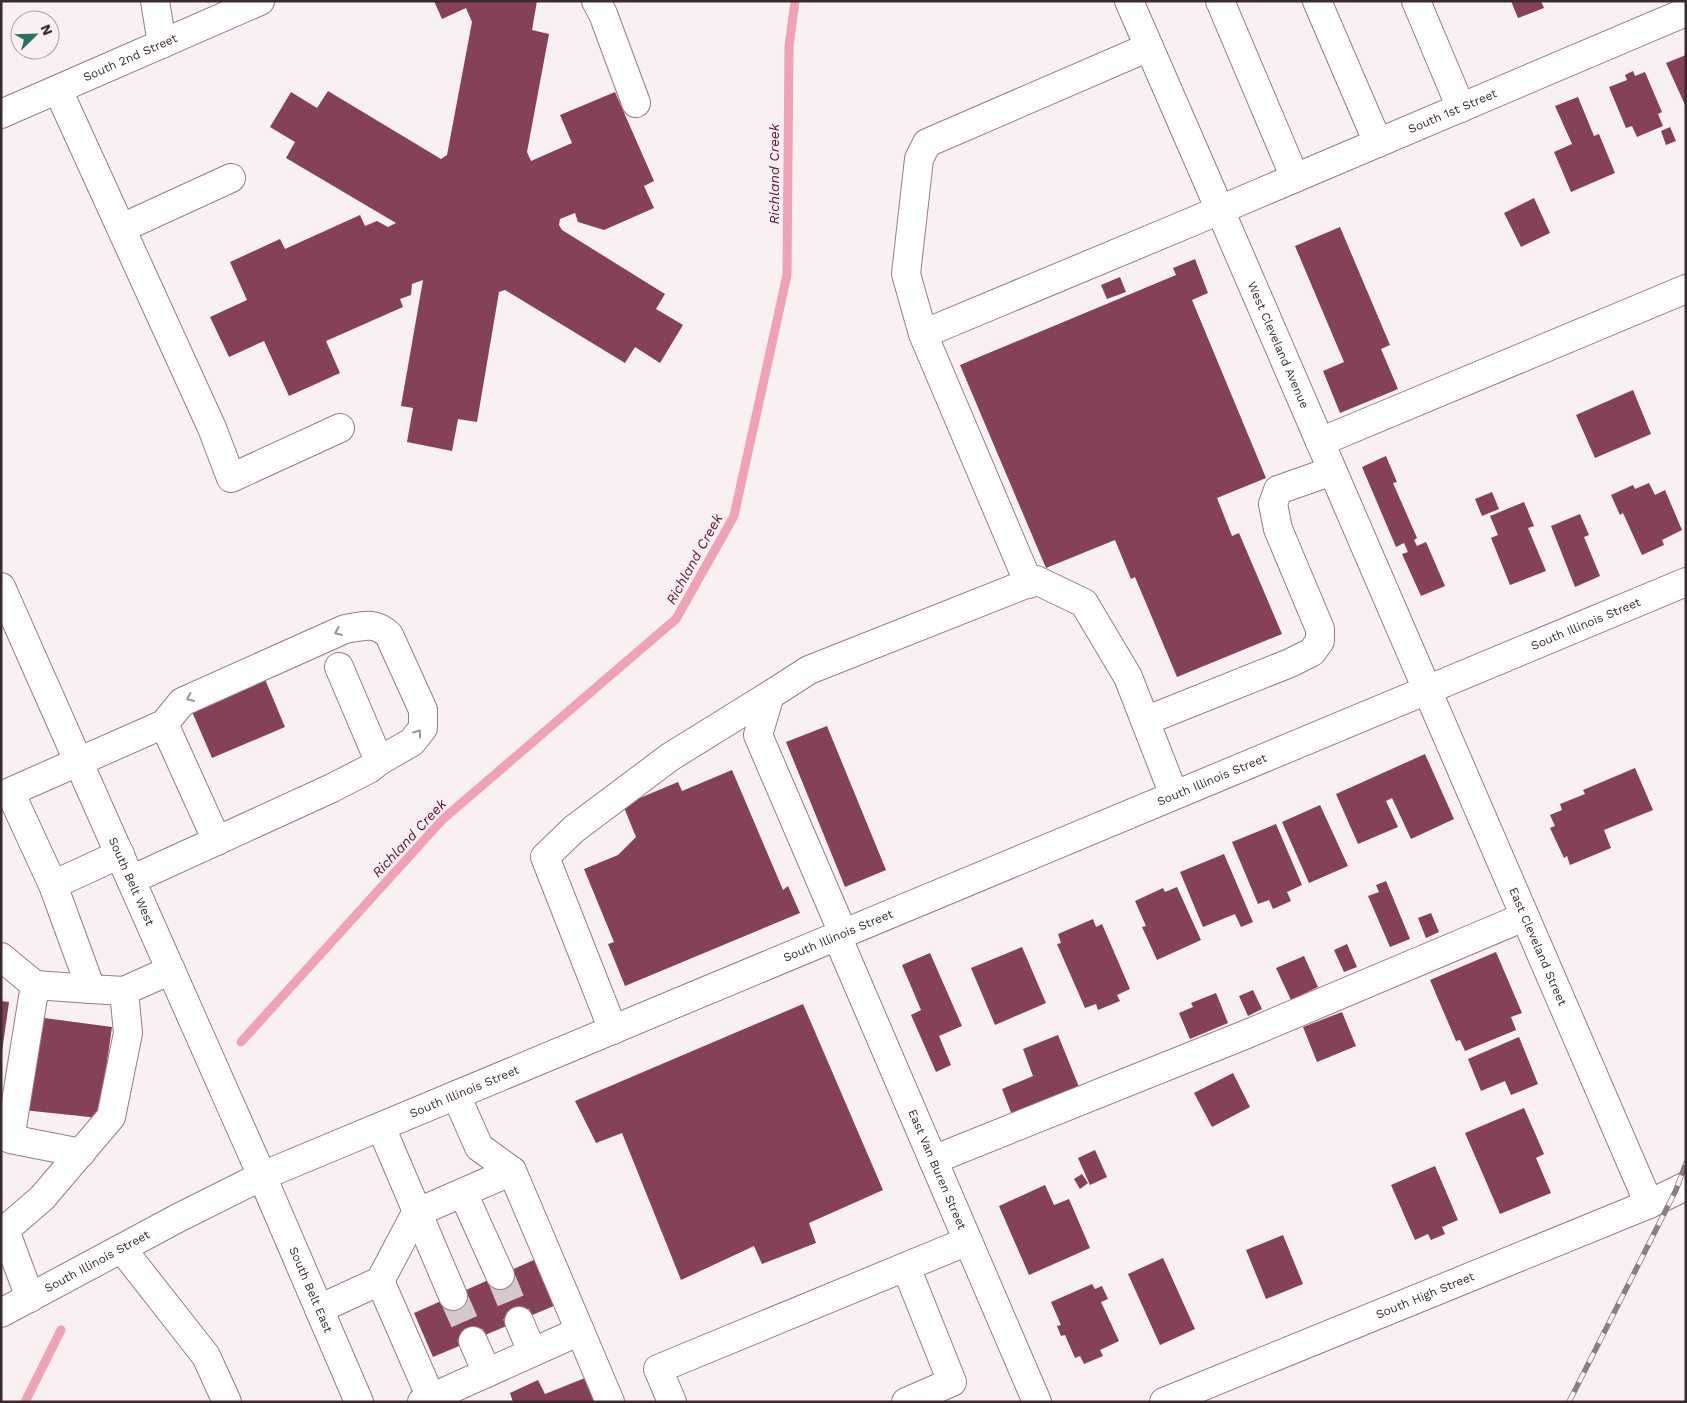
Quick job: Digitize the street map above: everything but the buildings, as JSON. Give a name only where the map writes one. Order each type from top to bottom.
[{"type":"street","points":[[155,1],[162,44]]},
{"type":"street","name":"South 2nd Street","points":[[1,114],[260,1]]},
{"type":"street","points":[[596,1],[603,14],[636,103]]},
{"type":"street","name":"West Cleveland Avenue","points":[[1129,1],[1426,690]]},
{"type":"street","points":[[1220,1],[1295,178]]},
{"type":"street","points":[[1316,1],[1378,143]]},
{"type":"street","points":[[1416,1],[1461,108]]},
{"type":"street","name":"South 1st Street","points":[[923,334],[1686,12]]},
{"type":"street","points":[[1028,584],[923,334],[906,274],[919,159],[927,143],[1149,47]]},
{"type":"street","points":[[58,90],[212,428],[231,478],[340,428]]},
{"type":"street","points":[[122,228],[231,178]]},
{"type":"street","points":[[1320,442],[1686,289]]},
{"type":"street","points":[[1145,721],[1290,663],[1312,652],[1320,641],[1320,629],[1278,529],[1273,504],[1278,490],[1332,471]]},
{"type":"street","points":[[613,1030],[545,857],[574,829],[670,757],[809,670],[1036,580],[1084,603],[1128,677],[1174,795]]},
{"type":"street","name":"South Illinois Street","points":[[1,1313],[262,1176],[1686,582]]},
{"type":"street","name":"South Belt West","points":[[1,587],[262,1176]]},
{"type":"street","points":[[91,988],[53,885],[6,794],[164,724],[182,702],[345,629],[368,625],[382,628],[389,635],[423,710],[423,728],[412,742],[369,769],[332,788],[131,880]]},
{"type":"street","points":[[339,667],[379,761]]},
{"type":"street","name":"East Cleveland Street","points":[[1426,690],[1649,1204]]},
{"type":"street","name":"East Van Buren Street","points":[[770,695],[758,736],[933,1160],[1037,1402]]},
{"type":"street","points":[[164,724],[217,841]]},
{"type":"street","points":[[53,885],[120,854]]},
{"type":"street","points":[[933,1160],[1247,1034],[1524,917]]},
{"type":"street","points":[[1,956],[35,985],[124,991],[171,970]]},
{"type":"street","points":[[35,985],[10,1139],[81,1152]]},
{"type":"street","points":[[30,1298],[3,1228],[42,1198],[111,1117],[128,1033],[124,991]]},
{"type":"street","points":[[456,1095],[479,1147],[512,1172],[610,1402]]},
{"type":"street","points":[[381,1127],[416,1213],[453,1296]]},
{"type":"street","points":[[319,1309],[380,1281],[416,1213],[512,1172]]},
{"type":"street","name":"South Belt East","points":[[262,1176],[359,1402]]},
{"type":"street","name":"South High Street","points":[[1164,1402],[1649,1204],[1686,1186]]},
{"type":"street","points":[[463,1193],[500,1275]]},
{"type":"street","points":[[672,1402],[658,1369],[968,1241]]},
{"type":"street","points":[[122,1249],[206,1356],[227,1402]]},
{"type":"street","points":[[906,1267],[952,1382],[906,1402]]},
{"type":"street","points":[[380,1281],[426,1400],[580,1331]]},
{"type":"street","points":[[519,1321],[532,1352]]},
{"type":"street","points":[[473,1340],[487,1373]]},
{"type":"waterway","name":"Richland Creek","points":[[241,1042],[443,819],[676,619],[734,516],[787,275],[789,46],[795,1]]},
{"type":"waterway","name":"Richland Creek","points":[[25,1402],[61,1330]]},
{"type":"tunnel","points":[[500,1275],[519,1321]]},
{"type":"tunnel","points":[[453,1296],[473,1341]]},
{"type":"railway","points":[[1569,1402],[1676,1190],[1686,1163]]}]
